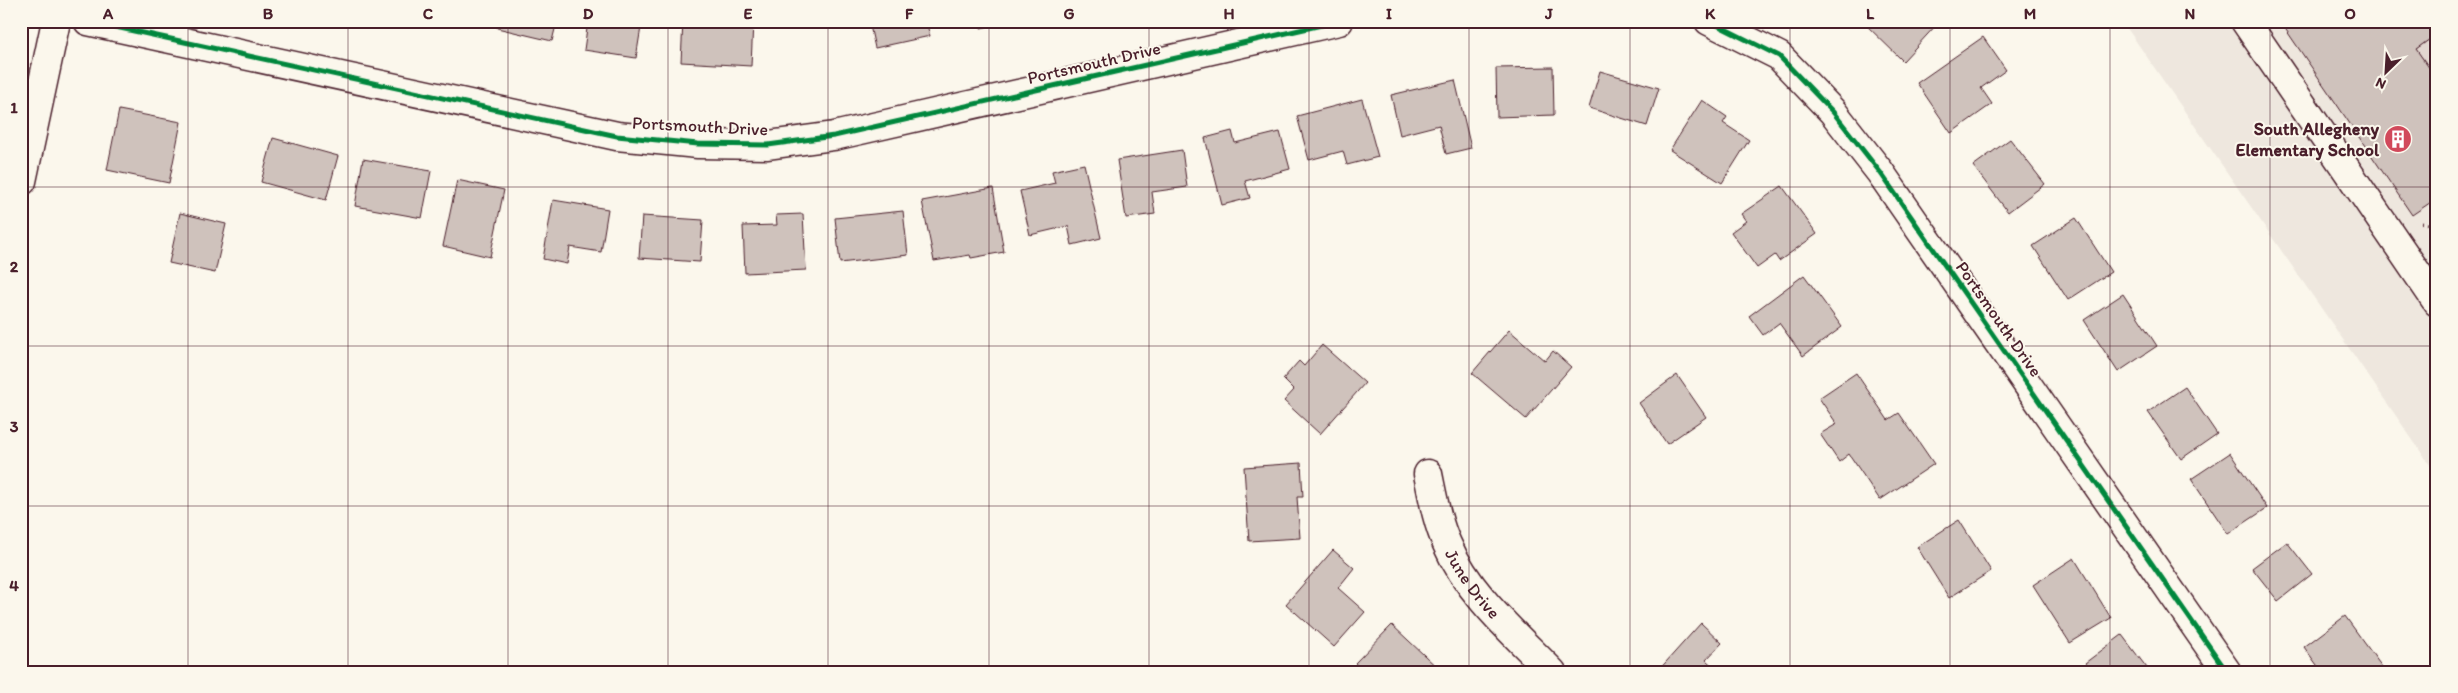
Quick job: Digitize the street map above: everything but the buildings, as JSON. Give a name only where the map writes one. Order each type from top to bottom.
[{"type":"street","points":[[22,181],[56,21]]},
{"type":"street","name":"Portsmouth Drive","points":[[88,21],[617,136],[698,144],[768,145],[834,136],[1339,21]]},
{"type":"street","name":"Portsmouth Drive","points":[[1709,21],[1779,56],[1833,112],[1880,172],[2227,672]]},
{"type":"street","points":[[2246,21],[2427,266],[2437,302]]},
{"type":"street","name":"June Drive","points":[[1428,474],[1434,506],[1447,545],[1477,594],[1552,672]]},
{"type":"shaded area","points":[[2122,21],[2437,21],[2437,475]]},
{"type":"shaded area","points":[[2437,34],[2437,79],[2416,49]]},
{"type":"cycle path","points":[[88,21],[617,136],[698,144],[768,145],[834,136],[1339,21]]},
{"type":"cycle path","points":[[1709,21],[1779,56],[1833,112],[1880,172],[2227,672]]},
{"type":"place","name":"South Allegheny Elementary School","points":[[2398,139]]}]
